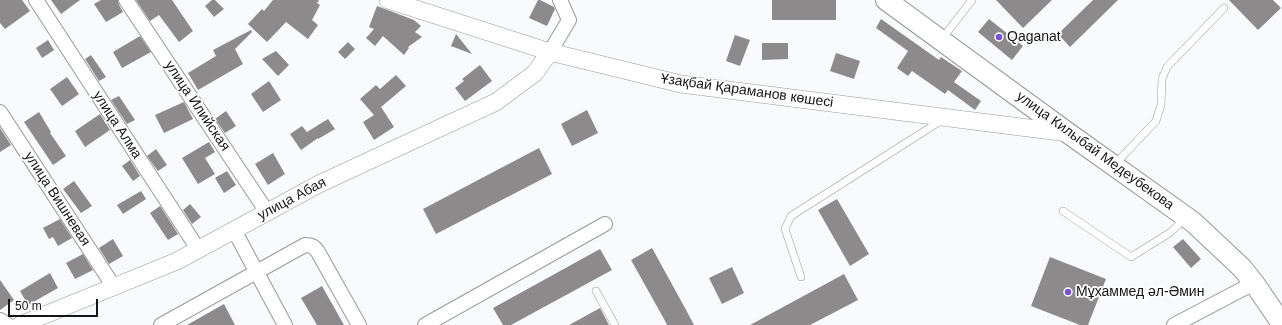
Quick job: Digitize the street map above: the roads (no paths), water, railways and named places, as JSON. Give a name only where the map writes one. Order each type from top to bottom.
[{"type":"main road","name":"улица Килыбай Медеубекова","points":[[886,0],[1193,222],[1242,268],[1282,324]]},
{"type":"street","name":"улица Алма","points":[[36,0],[198,249]]},
{"type":"street","name":"улица Илийская","points":[[126,0],[267,212]]},
{"type":"street","name":"Ұзақбай Қараманов көшесі","points":[[388,0],[550,52],[681,84],[1068,133]]},
{"type":"street","points":[[550,52],[569,20],[560,0]]},
{"type":"street","name":"улица Абая","points":[[20,325],[177,261],[319,184],[496,102],[535,73],[550,52]]},
{"type":"street","name":"улица Вишневая","points":[[0,112],[114,287]]},
{"type":"street","points":[[426,325],[605,224]]},
{"type":"street","points":[[234,230],[285,325]]},
{"type":"street","points":[[161,325],[304,245],[314,247],[359,325]]},
{"type":"street","points":[[1174,325],[1254,283]]},
{"type":"street","points":[[0,320],[8,325]]},
{"type":"lane","points":[[940,40],[972,0]]},
{"type":"lane","points":[[1114,166],[1156,121],[1161,105],[1162,79],[1166,67],[1224,8]]},
{"type":"lane","points":[[801,277],[785,228],[791,216],[946,118]]},
{"type":"lane","points":[[1063,211],[1131,258],[1170,232],[1186,217]]},
{"type":"lane","points":[[596,291],[615,325]]},
{"type":"place","name":"Qaganat","points":[[999,37]]},
{"type":"place","name":"Мұхаммед әл-Әмин","points":[[1068,292]]}]
